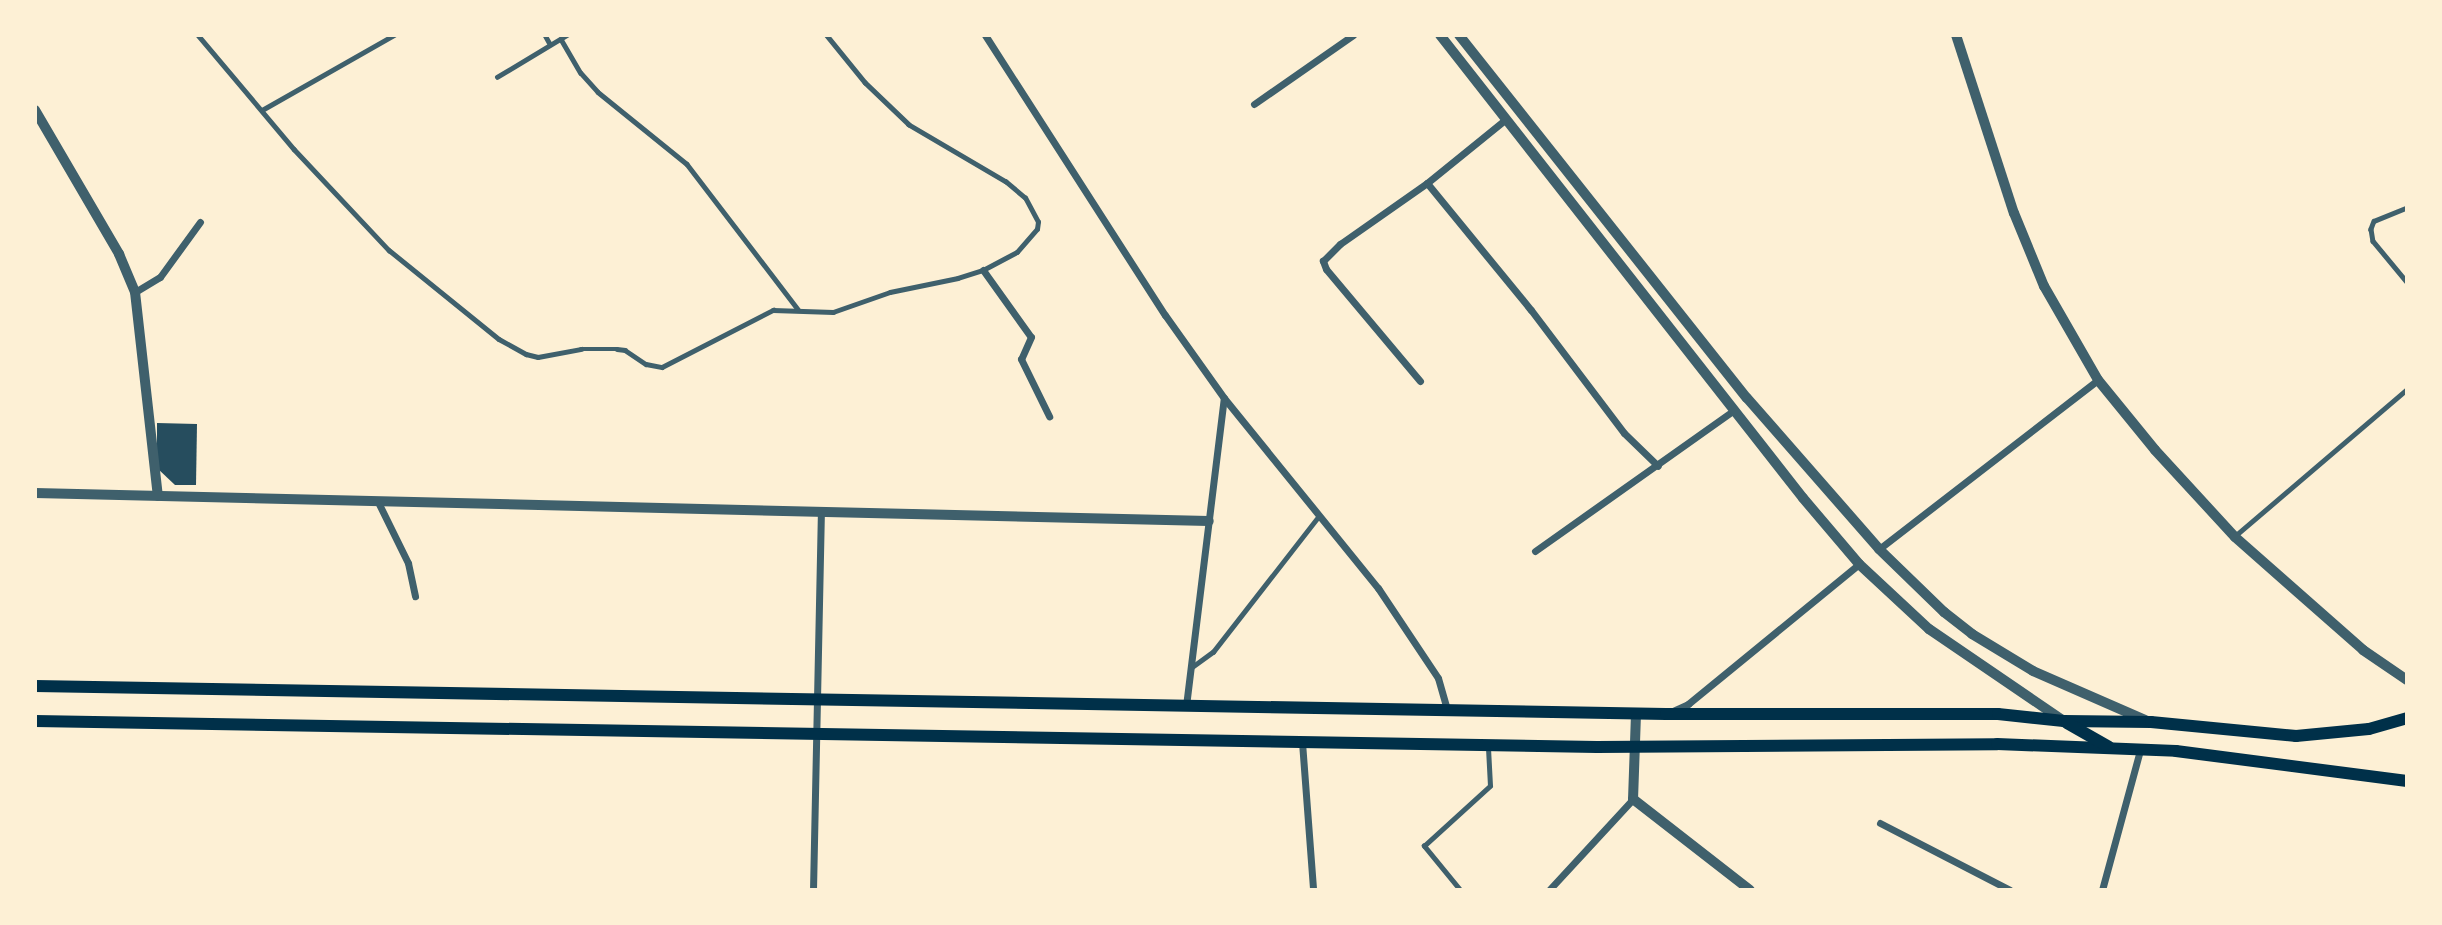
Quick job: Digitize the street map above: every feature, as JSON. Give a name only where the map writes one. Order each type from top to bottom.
[{"type":"main road","points":[[35,687],[1666,714],[1998,714],[2064,721],[2151,722],[2296,736],[2357,731],[2407,718]]},
{"type":"main road","points":[[35,721],[1488,746],[1997,744],[2176,751],[2407,781]]},
{"type":"main road","points":[[2064,721],[2112,749]]},
{"type":"street","points":[[985,35],[1165,315],[1224,398],[1378,588],[1438,678],[1447,709]]},
{"type":"street","points":[[1254,104],[1353,35]]},
{"type":"street","points":[[1440,35],[1858,564],[1929,629],[2064,721]]},
{"type":"street","points":[[1459,35],[1747,398],[1879,549],[1944,612],[1972,634],[2033,671],[2151,722]]},
{"type":"street","points":[[1956,35],[2014,213],[2044,286],[2098,380],[2155,450],[2235,537],[2363,650],[2407,680]]},
{"type":"street","points":[[1420,381],[1326,269],[1323,261],[1340,244],[1427,184],[1517,109]]},
{"type":"street","points":[[35,110],[124,264],[135,292],[158,496]]},
{"type":"street","points":[[1427,184],[1531,310],[1624,433],[1658,466]]},
{"type":"street","points":[[135,292],[160,276],[200,222]]},
{"type":"street","points":[[983,270],[1031,337],[1021,359],[1049,416]]},
{"type":"street","points":[[1879,549],[2098,380]]},
{"type":"street","points":[[1186,706],[1224,398]]},
{"type":"street","points":[[1535,551],[1734,410]]},
{"type":"street","points":[[35,494],[1209,521]]},
{"type":"street","points":[[378,502],[408,563],[415,596]]},
{"type":"street","points":[[813,890],[821,512]]},
{"type":"street","points":[[1666,714],[1688,704],[1858,564]]},
{"type":"street","points":[[1549,890],[1633,799],[1636,713]]},
{"type":"street","points":[[1302,743],[1313,890]]},
{"type":"street","points":[[2102,890],[2140,750]]},
{"type":"street","points":[[1633,799],[1751,890]]},
{"type":"street","points":[[1880,823],[2010,890]]},
{"type":"lane","points":[[198,35],[261,110],[389,250],[499,339],[526,354],[538,357],[581,349],[617,349],[625,350],[646,364],[662,367],[762,314],[782,309],[814,313],[833,312],[890,292],[983,270],[1004,260],[1027,243],[1037,229],[1033,210],[1025,198],[1006,182],[909,125],[865,83],[826,35]]},
{"type":"lane","points":[[261,110],[394,35]]},
{"type":"lane","points":[[545,35],[550,44]]},
{"type":"lane","points":[[497,77],[568,35]]},
{"type":"lane","points":[[561,39],[581,72],[598,92],[687,164],[798,310]]},
{"type":"lane","points":[[2407,208],[2374,220],[2371,229],[2373,242],[2407,282]]},
{"type":"lane","points":[[2235,537],[2407,389]]},
{"type":"lane","points":[[1191,667],[1220,644],[1319,516]]},
{"type":"lane","points":[[1460,890],[1424,846],[1490,786],[1488,746]]},
{"type":"building","points":[[157,423],[197,424],[196,485],[175,485],[157,468]]}]
